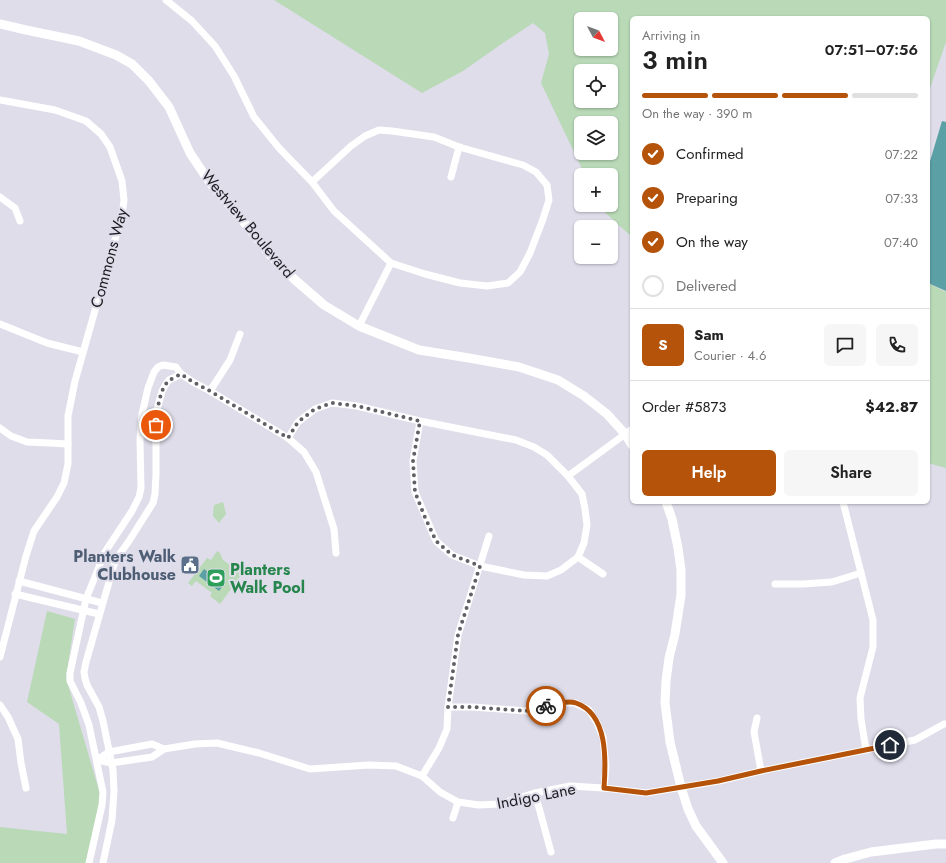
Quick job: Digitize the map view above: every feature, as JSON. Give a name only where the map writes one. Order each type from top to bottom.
[{"type":"street","points":[[166,0],[192,21],[215,46],[234,76],[254,117],[279,148],[312,182],[334,211],[391,263],[424,274],[460,283],[487,286],[508,283],[520,272],[530,253],[549,200],[547,185],[536,172],[523,165],[459,147],[434,137],[392,130],[379,130],[365,136],[351,146],[312,182]]},
{"type":"street","name":"Westview Boulevard","points":[[0,24],[78,41],[116,55],[132,64],[149,80],[169,107],[190,153],[210,183],[243,220],[270,255],[294,279],[324,305],[359,326],[419,350],[519,367],[558,380],[584,396],[628,431]]},
{"type":"street","name":"Commons Way","points":[[0,100],[55,110],[86,121],[101,134],[110,147],[122,181],[124,200],[122,215],[75,381],[68,416],[68,464],[64,483],[57,497],[34,531],[26,556],[0,657]]},
{"type":"street","points":[[450,177],[459,147]]},
{"type":"street","points":[[0,197],[16,208],[20,221]]},
{"type":"street","points":[[359,326],[391,263]]},
{"type":"street","points":[[0,324],[47,343],[83,352]]},
{"type":"street","points":[[210,391],[230,360],[240,334]]},
{"type":"street","points":[[89,863],[102,805],[103,792],[89,725],[81,703],[70,681],[70,673],[86,599],[104,552],[139,497],[141,488],[140,440],[142,414],[150,383],[154,372],[158,367],[163,365],[176,368],[181,374],[193,382],[288,438],[304,452],[316,472],[334,529],[336,553]]},
{"type":"street","points":[[103,863],[112,820],[114,791],[113,770],[104,721],[99,707],[87,685],[84,672],[102,603],[116,559],[146,515],[153,502],[156,474],[157,410],[162,391],[166,384],[169,380],[181,374]]},
{"type":"street","points":[[288,438],[298,422],[315,409],[332,403],[357,406],[420,421],[516,440],[534,447],[547,455],[568,476],[582,494],[587,526],[584,543],[578,557],[561,570],[547,576],[524,575],[480,566],[452,555],[436,541],[415,492],[413,461],[420,421]]},
{"type":"street","points":[[0,428],[11,436],[27,442],[68,444]]},
{"type":"street","points":[[568,476],[628,431]]},
{"type":"street","points":[[667,504],[672,519],[681,570],[681,595],[666,681],[665,703],[670,742],[688,809],[696,826],[723,863]]},
{"type":"street","points":[[843,504],[873,620],[873,647],[860,698],[861,719],[866,750]]},
{"type":"street","points":[[133,508],[146,515]]},
{"type":"street","points":[[116,534],[129,541]]},
{"type":"street","points":[[422,776],[439,748],[447,729],[448,707],[458,635],[490,536]]},
{"type":"street","points":[[578,557],[603,574]]},
{"type":"street","points":[[775,584],[832,582],[861,573]]},
{"type":"street","points":[[19,582],[102,603]]},
{"type":"street","points":[[16,594],[99,614]]},
{"type":"street","points":[[448,707],[472,707],[526,711],[544,706],[575,702],[589,710],[597,723],[602,737],[606,767],[604,788]]},
{"type":"street","points":[[0,705],[8,717],[18,739],[26,788]]},
{"type":"street","points":[[757,718],[754,732],[761,771]]},
{"type":"street","name":"Indigo Lane","points":[[97,760],[112,764],[152,757],[164,749],[195,744],[217,743],[259,753],[310,769],[369,765],[396,766],[422,776],[440,792],[458,802],[479,805],[499,804],[535,793],[570,786],[646,793],[718,781],[914,740],[944,724]]},
{"type":"street","name":"Indigo Lane","points":[[97,760],[109,752],[152,744],[164,749]]},
{"type":"street","points":[[535,793],[551,852]]},
{"type":"street","points":[[453,818],[458,802]]},
{"type":"street","points":[[835,863],[871,852],[946,844]]},
{"type":"green space","points":[[274,0],[946,0],[946,42],[930,88],[930,16],[630,16],[630,235],[618,224],[618,220],[613,220],[604,212],[618,212],[618,168],[582,168],[578,160],[618,160],[618,116],[574,116],[574,152],[541,83],[549,54],[545,33],[533,23],[463,71],[422,93]]},
{"type":"green space","points":[[930,284],[946,292],[946,468],[930,464]]},
{"type":"green space","points":[[223,502],[226,514],[219,523],[213,516],[214,505]]},
{"type":"green space","name":"Planters Walk Pool","points":[[217,551],[220,553],[223,560],[242,574],[220,604],[210,596],[212,593],[196,581],[192,586],[188,583],[207,558],[211,560]]},
{"type":"green space","points":[[47,611],[75,619],[66,678],[101,797],[86,863],[0,863],[0,827],[67,834],[59,724],[27,702]]},
{"type":"water","points":[[942,121],[946,122],[946,291],[930,284],[930,161]]},
{"type":"water","points":[[204,569],[224,584],[219,591],[199,576]]},
{"type":"way so far","points":[[156,425],[157,410],[162,391],[169,380],[181,374],[288,438],[298,422],[315,409],[332,403],[357,406],[420,421],[413,461],[415,492],[424,515],[436,541],[452,555],[480,566],[458,635],[448,707],[472,707],[526,711],[546,706]]},
{"type":"place","name":"Planters Walk Clubhouse","points":[[190,565]]},
{"type":"place","name":"Planters Walk Pool","points":[[216,578]]},
{"type":"route","points":[[546,706],[575,702],[589,710],[597,723],[602,737],[606,767],[604,788],[646,793],[718,781],[890,745]]}]
